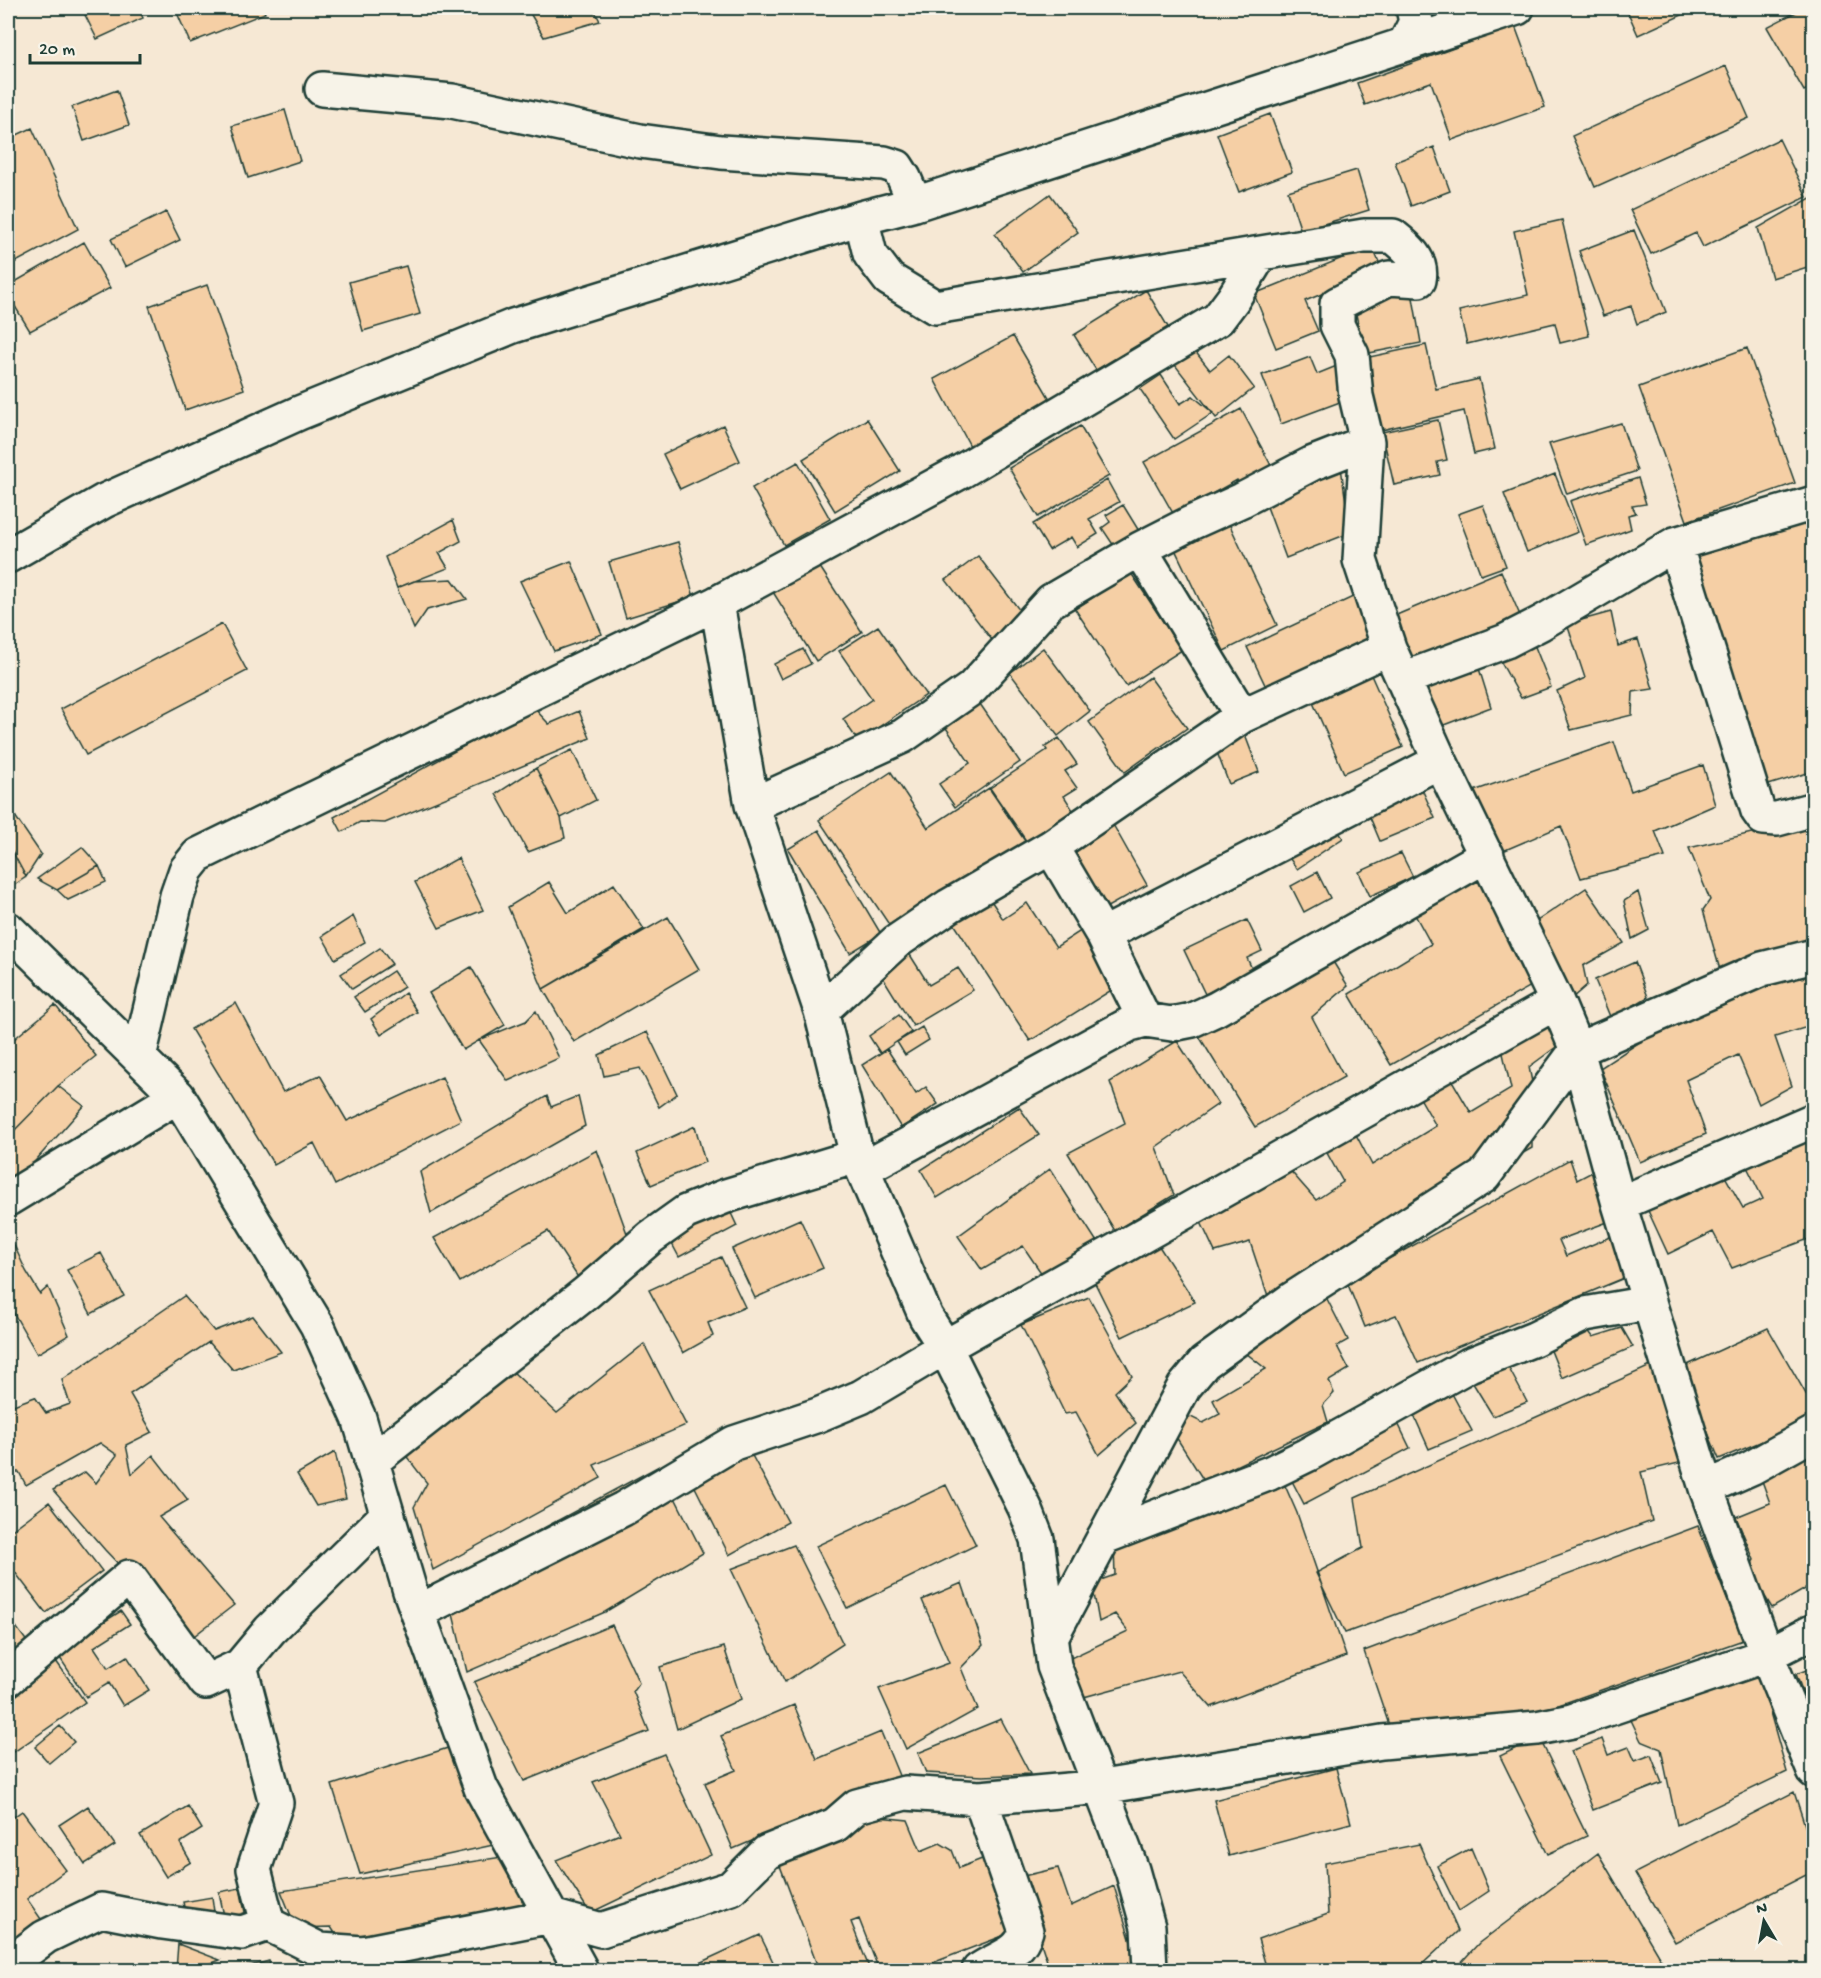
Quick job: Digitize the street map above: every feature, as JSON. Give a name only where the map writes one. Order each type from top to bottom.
[{"type":"street","points":[[1405,44],[1416,22],[1413,8]]},
{"type":"street","points":[[8,556],[104,501],[299,413],[513,326],[861,218],[915,204],[1516,8]]},
{"type":"street","points":[[322,89],[452,101],[640,141],[710,150],[884,163],[897,167],[915,204]]},
{"type":"street","points":[[861,218],[870,254],[889,279],[935,307],[1364,236],[1393,236],[1412,252],[1420,272],[1419,280],[1389,278],[1337,304],[1337,325],[1352,355],[1356,396],[1367,442],[1360,560],[1389,648],[1440,761],[1557,1002],[1577,1050],[1619,1204],[1706,1488],[1767,1655],[1814,1771]]},
{"type":"street","points":[[139,1057],[177,896],[186,870],[198,855],[717,603],[962,471],[1218,318],[1261,253]]},
{"type":"street","points":[[753,805],[903,736],[972,688],[1051,601],[1140,549],[1311,464],[1367,442]]},
{"type":"street","points":[[1403,679],[1506,641],[1541,623],[1675,544],[1814,503]]},
{"type":"street","points":[[1675,544],[1758,811],[1763,818],[1777,819],[1814,809]]},
{"type":"street","points":[[1140,549],[1242,716]]},
{"type":"street","points":[[717,603],[753,805],[821,1011],[860,1162],[926,1317],[945,1347],[1025,1508],[1037,1539],[1054,1666],[1132,1870],[1148,1927],[1150,1971]]},
{"type":"street","points":[[821,1011],[896,942],[949,906],[1051,847],[1242,716],[1389,648]]},
{"type":"street","points":[[1103,935],[1440,761]]},
{"type":"street","points":[[1051,847],[1103,935],[1145,1020]]},
{"type":"street","points":[[371,1462],[586,1293],[651,1237],[686,1212],[726,1196],[860,1162],[1130,1024],[1145,1020],[1172,1024],[1192,1020],[1487,855]]},
{"type":"street","points":[[8,929],[178,1096],[317,1325],[359,1418],[418,1612],[482,1788],[581,1971]]},
{"type":"street","points":[[1050,1639],[1184,1387],[1204,1363],[1291,1300],[1484,1176],[1577,1050],[1762,969],[1814,956]]},
{"type":"street","points":[[418,1612],[623,1509],[735,1443],[818,1415],[861,1397],[945,1347],[1557,1002]]},
{"type":"street","points":[[8,1199],[178,1096]]},
{"type":"street","points":[[1619,1204],[1814,1120]]},
{"type":"street","points":[[1104,1537],[1270,1473],[1307,1455],[1469,1365],[1534,1339],[1585,1314],[1649,1303]]},
{"type":"street","points":[[1706,1488],[1751,1468],[1814,1432]]},
{"type":"street","points":[[8,1679],[129,1577],[206,1682],[240,1666],[270,1630],[387,1515]]},
{"type":"street","points":[[8,1965],[45,1937],[101,1910],[162,1922],[242,1933],[268,1924],[320,1950],[363,1953],[551,1916],[601,1930],[731,1888],[767,1852],[835,1825],[857,1806],[905,1793],[980,1798],[1102,1787],[1382,1742],[1538,1728],[1572,1720],[1767,1655],[1814,1631]]},
{"type":"street","points":[[240,1666],[276,1803],[254,1869],[268,1924]]},
{"type":"street","points":[[979,1971],[1017,1949],[1024,1940],[1026,1931],[980,1798]]},
{"type":"building","points":[[102,8],[138,8],[143,18],[97,39],[85,15]]},
{"type":"building","points":[[175,8],[262,8],[265,13],[190,43]]},
{"type":"building","points":[[527,8],[593,8],[600,21],[544,37]]},
{"type":"building","points":[[1626,8],[1691,8],[1693,10],[1638,35]]},
{"type":"building","points":[[1804,8],[1814,8],[1814,86],[1804,91],[1767,27]]},
{"type":"building","points":[[1515,26],[1545,107],[1452,140],[1431,82],[1365,105],[1357,83]]},
{"type":"building","points":[[1726,66],[1749,118],[1595,187],[1572,136]]},
{"type":"building","points":[[117,90],[129,125],[84,141],[72,107]]},
{"type":"building","points":[[285,110],[300,161],[248,178],[232,126]]},
{"type":"building","points":[[1270,114],[1292,172],[1239,192],[1217,134]]},
{"type":"building","points":[[32,128],[78,229],[16,262],[8,245],[8,139]]},
{"type":"building","points":[[1779,139],[1807,197],[1703,247],[1696,233],[1651,254],[1630,210]]},
{"type":"building","points":[[1434,147],[1450,191],[1411,206],[1395,162]]},
{"type":"building","points":[[1357,170],[1369,210],[1301,231],[1288,191]]},
{"type":"building","points":[[1050,194],[1078,232],[1023,272],[995,234]]},
{"type":"building","points":[[1814,196],[1814,265],[1772,278],[1758,228]]},
{"type":"building","points":[[166,212],[180,240],[125,267],[111,239]]},
{"type":"building","points":[[1562,220],[1589,336],[1560,343],[1555,323],[1467,344],[1459,311],[1528,295],[1514,231]]},
{"type":"building","points":[[1634,230],[1666,312],[1637,324],[1631,306],[1603,316],[1579,251]]},
{"type":"building","points":[[84,242],[110,288],[30,331],[8,295],[8,286]]},
{"type":"building","points":[[1372,246],[1382,269],[1305,301],[1318,331],[1276,348],[1254,294]]},
{"type":"building","points":[[406,266],[420,314],[363,331],[349,282]]},
{"type":"building","points":[[207,285],[244,389],[185,410],[149,306]]},
{"type":"building","points":[[1146,290],[1168,327],[1096,370],[1074,335]]},
{"type":"building","points":[[1412,292],[1421,343],[1364,354],[1354,304]]},
{"type":"building","points":[[1013,336],[1050,399],[970,446],[934,379]]},
{"type":"building","points":[[1426,345],[1436,389],[1479,379],[1495,449],[1474,454],[1464,411],[1377,431],[1360,359]]},
{"type":"building","points":[[1747,348],[1795,483],[1687,521],[1639,387]]},
{"type":"building","points":[[1194,350],[1210,370],[1229,355],[1254,388],[1216,418],[1175,365]]},
{"type":"building","points":[[1310,357],[1317,374],[1344,363],[1356,396],[1281,424],[1262,375]]},
{"type":"building","points":[[1161,375],[1180,404],[1193,396],[1213,413],[1174,439],[1140,389]]},
{"type":"building","points":[[1241,409],[1274,471],[1242,489],[1237,480],[1174,515],[1144,462]]},
{"type":"building","points":[[867,419],[900,471],[835,511],[803,459]]},
{"type":"building","points":[[1438,420],[1447,460],[1437,462],[1440,475],[1394,485],[1382,432]]},
{"type":"building","points":[[1621,423],[1637,471],[1567,494],[1549,444]]},
{"type":"building","points":[[723,425],[740,461],[680,489],[663,454]]},
{"type":"building","points":[[1080,426],[1109,476],[1038,517],[1009,468]]},
{"type":"building","points":[[798,462],[830,519],[784,545],[752,488]]},
{"type":"building","points":[[1341,467],[1350,533],[1286,558],[1266,504]]},
{"type":"building","points":[[1555,474],[1578,532],[1527,552],[1504,494]]},
{"type":"building","points":[[1638,478],[1646,504],[1632,506],[1636,513],[1628,515],[1631,529],[1586,545],[1570,501]]},
{"type":"building","points":[[1107,480],[1119,502],[1089,519],[1098,534],[1077,547],[1071,537],[1049,550],[1033,524]]},
{"type":"building","points":[[1123,505],[1139,531],[1114,546],[1102,528],[1110,522],[1106,515]]},
{"type":"building","points":[[1483,505],[1506,566],[1481,575],[1458,514]]},
{"type":"building","points":[[1814,516],[1814,771],[1762,787],[1689,555]]},
{"type":"building","points":[[1226,517],[1277,625],[1224,651],[1172,543]]},
{"type":"building","points":[[453,520],[461,541],[439,553],[448,568],[397,588],[385,557]]},
{"type":"building","points":[[678,542],[694,597],[626,618],[609,562]]},
{"type":"building","points":[[978,556],[1024,616],[992,640],[946,580]]},
{"type":"building","points":[[571,561],[602,634],[554,651],[520,581]]},
{"type":"building","points":[[818,564],[862,632],[816,661],[773,592]]},
{"type":"building","points":[[1501,571],[1522,620],[1408,668],[1387,619]]},
{"type":"building","points":[[1131,573],[1182,650],[1126,686],[1075,609]]},
{"type":"building","points":[[452,579],[467,599],[427,610],[414,629],[397,588],[414,581]]},
{"type":"building","points":[[1357,595],[1378,638],[1268,691],[1247,647]]},
{"type":"building","points":[[1611,612],[1618,646],[1638,639],[1653,689],[1633,692],[1632,715],[1571,730],[1557,691],[1585,678],[1567,624]]},
{"type":"building","points":[[222,624],[247,671],[86,755],[61,709]]},
{"type":"building","points":[[878,626],[926,695],[858,741],[843,719],[872,699],[839,651]]},
{"type":"building","points":[[1532,639],[1551,687],[1521,698],[1498,657]]},
{"type":"building","points":[[1043,648],[1090,711],[1058,736],[1010,673]]},
{"type":"building","points":[[803,649],[811,664],[781,679],[774,664]]},
{"type":"building","points":[[1477,662],[1491,707],[1436,728],[1414,688]]},
{"type":"building","points":[[1367,666],[1403,747],[1344,773],[1311,698]]},
{"type":"building","points":[[1150,677],[1187,728],[1125,772],[1089,722]]},
{"type":"building","points":[[978,701],[1020,762],[955,807],[939,784],[970,763],[944,725]]},
{"type":"building","points":[[534,708],[549,724],[579,711],[590,738],[385,823],[360,822],[342,832],[334,817]]},
{"type":"building","points":[[1245,735],[1259,772],[1229,784],[1215,747]]},
{"type":"building","points":[[1059,738],[1077,764],[1065,771],[1077,788],[1064,796],[1076,815],[1029,845],[990,788],[1047,750],[1045,747]]},
{"type":"building","points":[[1614,742],[1631,791],[1703,765],[1715,805],[1655,831],[1665,857],[1581,878],[1561,826],[1496,854],[1468,793]]},
{"type":"building","points":[[572,750],[596,800],[561,818],[536,768]]},
{"type":"building","points":[[536,768],[561,818],[565,838],[528,852],[496,794]]},
{"type":"building","points":[[891,772],[928,828],[989,788],[1025,841],[892,929],[819,820]]},
{"type":"building","points":[[1421,787],[1435,818],[1380,841],[1364,803]]},
{"type":"building","points":[[15,816],[41,854],[26,877],[12,851],[8,853],[8,821]]},
{"type":"building","points":[[1814,818],[1814,947],[1720,970],[1703,910],[1710,900],[1689,848]]},
{"type":"building","points":[[1111,821],[1147,885],[1102,910],[1066,846]]},
{"type":"building","points":[[1332,822],[1343,838],[1297,869],[1285,852]]},
{"type":"building","points":[[819,830],[881,934],[850,953],[788,849]]},
{"type":"building","points":[[82,847],[99,866],[57,890],[37,879]]},
{"type":"building","points":[[12,851],[26,877],[10,888],[8,885],[8,853]]},
{"type":"building","points":[[1401,853],[1413,877],[1370,896],[1359,872]]},
{"type":"building","points":[[458,858],[483,910],[439,928],[415,882]]},
{"type":"building","points":[[99,866],[106,882],[68,900],[57,890]]},
{"type":"building","points":[[1317,872],[1330,898],[1304,912],[1291,886]]},
{"type":"building","points":[[1476,872],[1533,985],[1391,1065],[1349,994],[1431,944],[1414,913]]},
{"type":"building","points":[[549,882],[568,913],[614,884],[644,929],[543,989],[508,907]]},
{"type":"building","points":[[1586,888],[1624,943],[1583,966],[1587,985],[1572,998],[1537,921]]},
{"type":"building","points":[[1638,892],[1649,930],[1632,939],[1624,901]]},
{"type":"building","points":[[990,899],[1003,919],[1027,903],[1056,947],[1082,930],[1118,986],[1030,1041],[953,922]]},
{"type":"building","points":[[353,916],[365,942],[335,959],[322,936]]},
{"type":"building","points":[[668,917],[699,969],[574,1042],[543,989]]},
{"type":"building","points":[[1247,920],[1262,951],[1247,958],[1253,971],[1205,994],[1184,950]]},
{"type":"building","points":[[380,948],[392,964],[352,989],[341,974]]},
{"type":"building","points":[[907,950],[929,985],[958,968],[973,990],[913,1026],[877,968]]},
{"type":"building","points":[[1332,960],[1348,986],[1312,1017],[1344,1077],[1255,1127],[1194,1028]]},
{"type":"building","points":[[1635,962],[1648,997],[1611,1019],[1595,980]]},
{"type":"building","points":[[471,967],[505,1025],[463,1050],[429,993]]},
{"type":"building","points":[[1814,967],[1814,1025],[1775,1037],[1792,1086],[1759,1104],[1738,1055],[1686,1080],[1706,1134],[1640,1162],[1600,1068],[1658,1030],[1776,977]]},
{"type":"building","points":[[393,971],[404,987],[365,1012],[354,997]]},
{"type":"building","points":[[405,993],[417,1012],[381,1035],[371,1019]]},
{"type":"building","points":[[236,1003],[283,1092],[320,1075],[347,1121],[442,1077],[461,1120],[335,1185],[314,1143],[274,1165],[191,1029]]},
{"type":"building","points":[[55,1005],[96,1056],[58,1086],[8,1137],[8,1044]]},
{"type":"building","points":[[536,1011],[559,1058],[508,1081],[479,1040],[526,1021]]},
{"type":"building","points":[[899,1015],[911,1032],[880,1053],[869,1036]]},
{"type":"building","points":[[1551,1022],[1556,1047],[1529,1067],[1532,1082],[1532,1148],[1269,1299],[1250,1242],[1215,1252],[1200,1220],[1287,1167],[1316,1200],[1343,1182],[1322,1144],[1353,1129],[1372,1165],[1436,1126],[1420,1098],[1450,1077],[1471,1113],[1511,1089],[1502,1049]]},
{"type":"building","points":[[922,1027],[929,1040],[905,1055],[897,1042]]},
{"type":"building","points":[[647,1032],[677,1094],[659,1107],[640,1068],[604,1076],[599,1055]]},
{"type":"building","points":[[1177,1041],[1218,1104],[1156,1147],[1174,1195],[1115,1231],[1068,1153],[1125,1123],[1110,1082]]},
{"type":"building","points":[[887,1049],[916,1094],[926,1087],[938,1104],[901,1128],[862,1065]]},
{"type":"building","points":[[58,1086],[84,1106],[21,1177],[8,1184],[8,1137]]},
{"type":"building","points":[[547,1096],[551,1107],[578,1096],[585,1126],[431,1213],[420,1172]]},
{"type":"building","points":[[1019,1107],[1039,1135],[937,1198],[921,1170]]},
{"type":"building","points":[[695,1126],[705,1162],[651,1185],[637,1153]]},
{"type":"building","points":[[1814,1131],[1814,1237],[1732,1268],[1713,1232],[1668,1254],[1644,1202],[1722,1171],[1743,1208],[1763,1199],[1743,1159]]},
{"type":"building","points":[[597,1150],[629,1239],[579,1279],[548,1231],[460,1282],[434,1238]]},
{"type":"building","points":[[1570,1159],[1577,1180],[1594,1171],[1613,1220],[1559,1240],[1566,1256],[1612,1236],[1629,1276],[1418,1363],[1396,1315],[1365,1327],[1347,1282]]},
{"type":"building","points":[[1050,1169],[1097,1242],[1046,1280],[1023,1246],[982,1270],[958,1236]]},
{"type":"building","points":[[730,1211],[737,1226],[679,1257],[670,1240],[695,1222]]},
{"type":"building","points":[[800,1219],[823,1268],[755,1298],[732,1249]]},
{"type":"building","points":[[8,1232],[26,1271],[40,1294],[48,1287],[69,1335],[37,1354],[8,1303]]},
{"type":"building","points":[[1157,1243],[1195,1302],[1122,1337],[1093,1279]]},
{"type":"building","points":[[101,1253],[124,1296],[91,1314],[67,1270]]},
{"type":"building","points":[[721,1257],[745,1307],[708,1323],[713,1336],[683,1353],[649,1290]]},
{"type":"building","points":[[184,1296],[214,1331],[253,1316],[281,1352],[233,1370],[209,1342],[130,1394],[152,1432],[126,1445],[132,1474],[153,1455],[188,1500],[159,1517],[234,1605],[190,1639],[105,1550],[53,1490],[85,1472],[96,1483],[117,1455],[100,1443],[26,1485],[19,1472],[8,1472],[8,1407],[35,1397],[46,1413],[70,1404],[62,1380]]},
{"type":"building","points":[[1089,1297],[1132,1376],[1115,1392],[1136,1423],[1099,1455],[1076,1412],[1065,1414],[1021,1325]]},
{"type":"building","points":[[1326,1297],[1348,1340],[1337,1346],[1349,1369],[1329,1381],[1334,1393],[1323,1405],[1328,1422],[1204,1481],[1171,1429],[1191,1417],[1203,1423],[1220,1414],[1213,1400],[1266,1369],[1241,1349]]},
{"type":"building","points":[[1584,1325],[1593,1337],[1622,1328],[1633,1347],[1562,1378],[1548,1343]]},
{"type":"building","points":[[1768,1328],[1814,1408],[1814,1420],[1719,1459],[1681,1368]]},
{"type":"building","points":[[644,1344],[686,1425],[594,1465],[601,1478],[433,1570],[414,1507],[427,1483],[404,1453],[513,1372],[557,1413]]},
{"type":"building","points":[[1505,1361],[1527,1402],[1493,1416],[1471,1380]]},
{"type":"building","points":[[1655,1364],[1683,1462],[1641,1472],[1652,1521],[1345,1633],[1316,1573],[1363,1548],[1355,1498]]},
{"type":"building","points":[[1449,1388],[1472,1431],[1429,1449],[1412,1411]]},
{"type":"building","points":[[1394,1415],[1410,1448],[1304,1504],[1291,1479]]},
{"type":"building","points":[[1814,1446],[1814,1584],[1772,1608],[1748,1569],[1754,1560],[1736,1517],[1770,1503],[1761,1478]]},
{"type":"building","points":[[749,1450],[788,1522],[729,1555],[688,1473]]},
{"type":"building","points":[[335,1452],[346,1499],[316,1506],[297,1474]]},
{"type":"building","points":[[659,1466],[703,1553],[605,1612],[467,1672],[445,1581]]},
{"type":"building","points":[[1283,1481],[1297,1513],[1346,1656],[1211,1707],[1179,1671],[1080,1698],[1064,1661],[1128,1631],[1115,1614],[1099,1622],[1092,1583],[1115,1575],[1114,1546]]},
{"type":"building","points":[[946,1485],[976,1545],[847,1608],[816,1546]]},
{"type":"building","points":[[49,1502],[102,1571],[46,1613],[8,1563],[8,1533]]},
{"type":"building","points":[[1698,1526],[1743,1640],[1536,1713],[1389,1725],[1364,1651]]},
{"type":"building","points":[[794,1545],[843,1644],[785,1682],[731,1569]]},
{"type":"building","points":[[962,1583],[983,1645],[961,1668],[978,1709],[906,1749],[879,1689],[949,1663],[922,1600]]},
{"type":"building","points":[[121,1611],[130,1624],[94,1647],[108,1668],[127,1656],[149,1690],[123,1706],[109,1683],[86,1697],[56,1652]]},
{"type":"building","points":[[8,1616],[31,1647],[8,1664]]},
{"type":"building","points":[[612,1625],[639,1683],[633,1691],[649,1731],[524,1781],[474,1682]]},
{"type":"building","points":[[724,1647],[741,1699],[677,1729],[660,1667]]},
{"type":"building","points":[[56,1661],[85,1702],[8,1756],[8,1695]]},
{"type":"building","points":[[1814,1667],[1814,1722],[1796,1674]]},
{"type":"building","points":[[1758,1670],[1787,1772],[1677,1825],[1661,1749],[1641,1741],[1631,1720]]},
{"type":"building","points":[[794,1705],[817,1759],[881,1732],[900,1778],[733,1849],[705,1783],[736,1770],[721,1736]]},
{"type":"building","points":[[1001,1719],[1030,1774],[983,1776],[926,1773],[918,1753]]},
{"type":"building","points":[[60,1726],[74,1742],[49,1763],[35,1747]]},
{"type":"building","points":[[1539,1737],[1587,1836],[1548,1854],[1500,1756]]},
{"type":"building","points":[[1602,1739],[1608,1755],[1629,1747],[1635,1761],[1651,1755],[1662,1783],[1593,1810],[1571,1751]]},
{"type":"building","points":[[451,1747],[498,1844],[360,1874],[332,1785]]},
{"type":"building","points":[[664,1754],[711,1855],[590,1913],[556,1860],[620,1834],[593,1782]]},
{"type":"building","points":[[1336,1768],[1351,1823],[1229,1856],[1214,1800]]},
{"type":"building","points":[[1794,1792],[1814,1853],[1814,1871],[1675,1942],[1635,1873]]},
{"type":"building","points":[[88,1806],[115,1845],[85,1864],[59,1825]]},
{"type":"building","points":[[188,1806],[202,1829],[180,1843],[191,1862],[166,1877],[140,1835]]},
{"type":"building","points":[[22,1811],[66,1870],[27,1899],[41,1919],[8,1944],[8,1821]]},
{"type":"building","points":[[868,1816],[908,1820],[921,1851],[940,1843],[952,1850],[959,1868],[992,1855],[1021,1929],[914,1970],[879,1970],[859,1919],[851,1922],[870,1970],[819,1970],[779,1863]]},
{"type":"building","points":[[1419,1844],[1458,1931],[1416,1970],[1267,1970],[1258,1939],[1328,1914],[1325,1863]]},
{"type":"building","points":[[1471,1848],[1489,1891],[1459,1911],[1437,1866]]},
{"type":"building","points":[[1598,1853],[1667,1970],[1454,1970],[1479,1943]]},
{"type":"building","points":[[502,1857],[533,1907],[340,1941],[331,1927],[296,1928],[281,1891]]},
{"type":"building","points":[[1058,1868],[1071,1906],[1114,1886],[1137,1962],[1120,1970],[1050,1970],[1019,1877]]},
{"type":"building","points":[[240,1888],[246,1917],[225,1921],[219,1892]]},
{"type":"building","points":[[212,1897],[214,1912],[186,1917],[183,1902]]},
{"type":"building","points":[[760,1935],[777,1970],[684,1970]]},
{"type":"building","points":[[178,1944],[220,1960],[202,1967],[203,1970],[176,1970]]},
{"type":"building","points":[[269,1961],[271,1970],[236,1970]]}]
